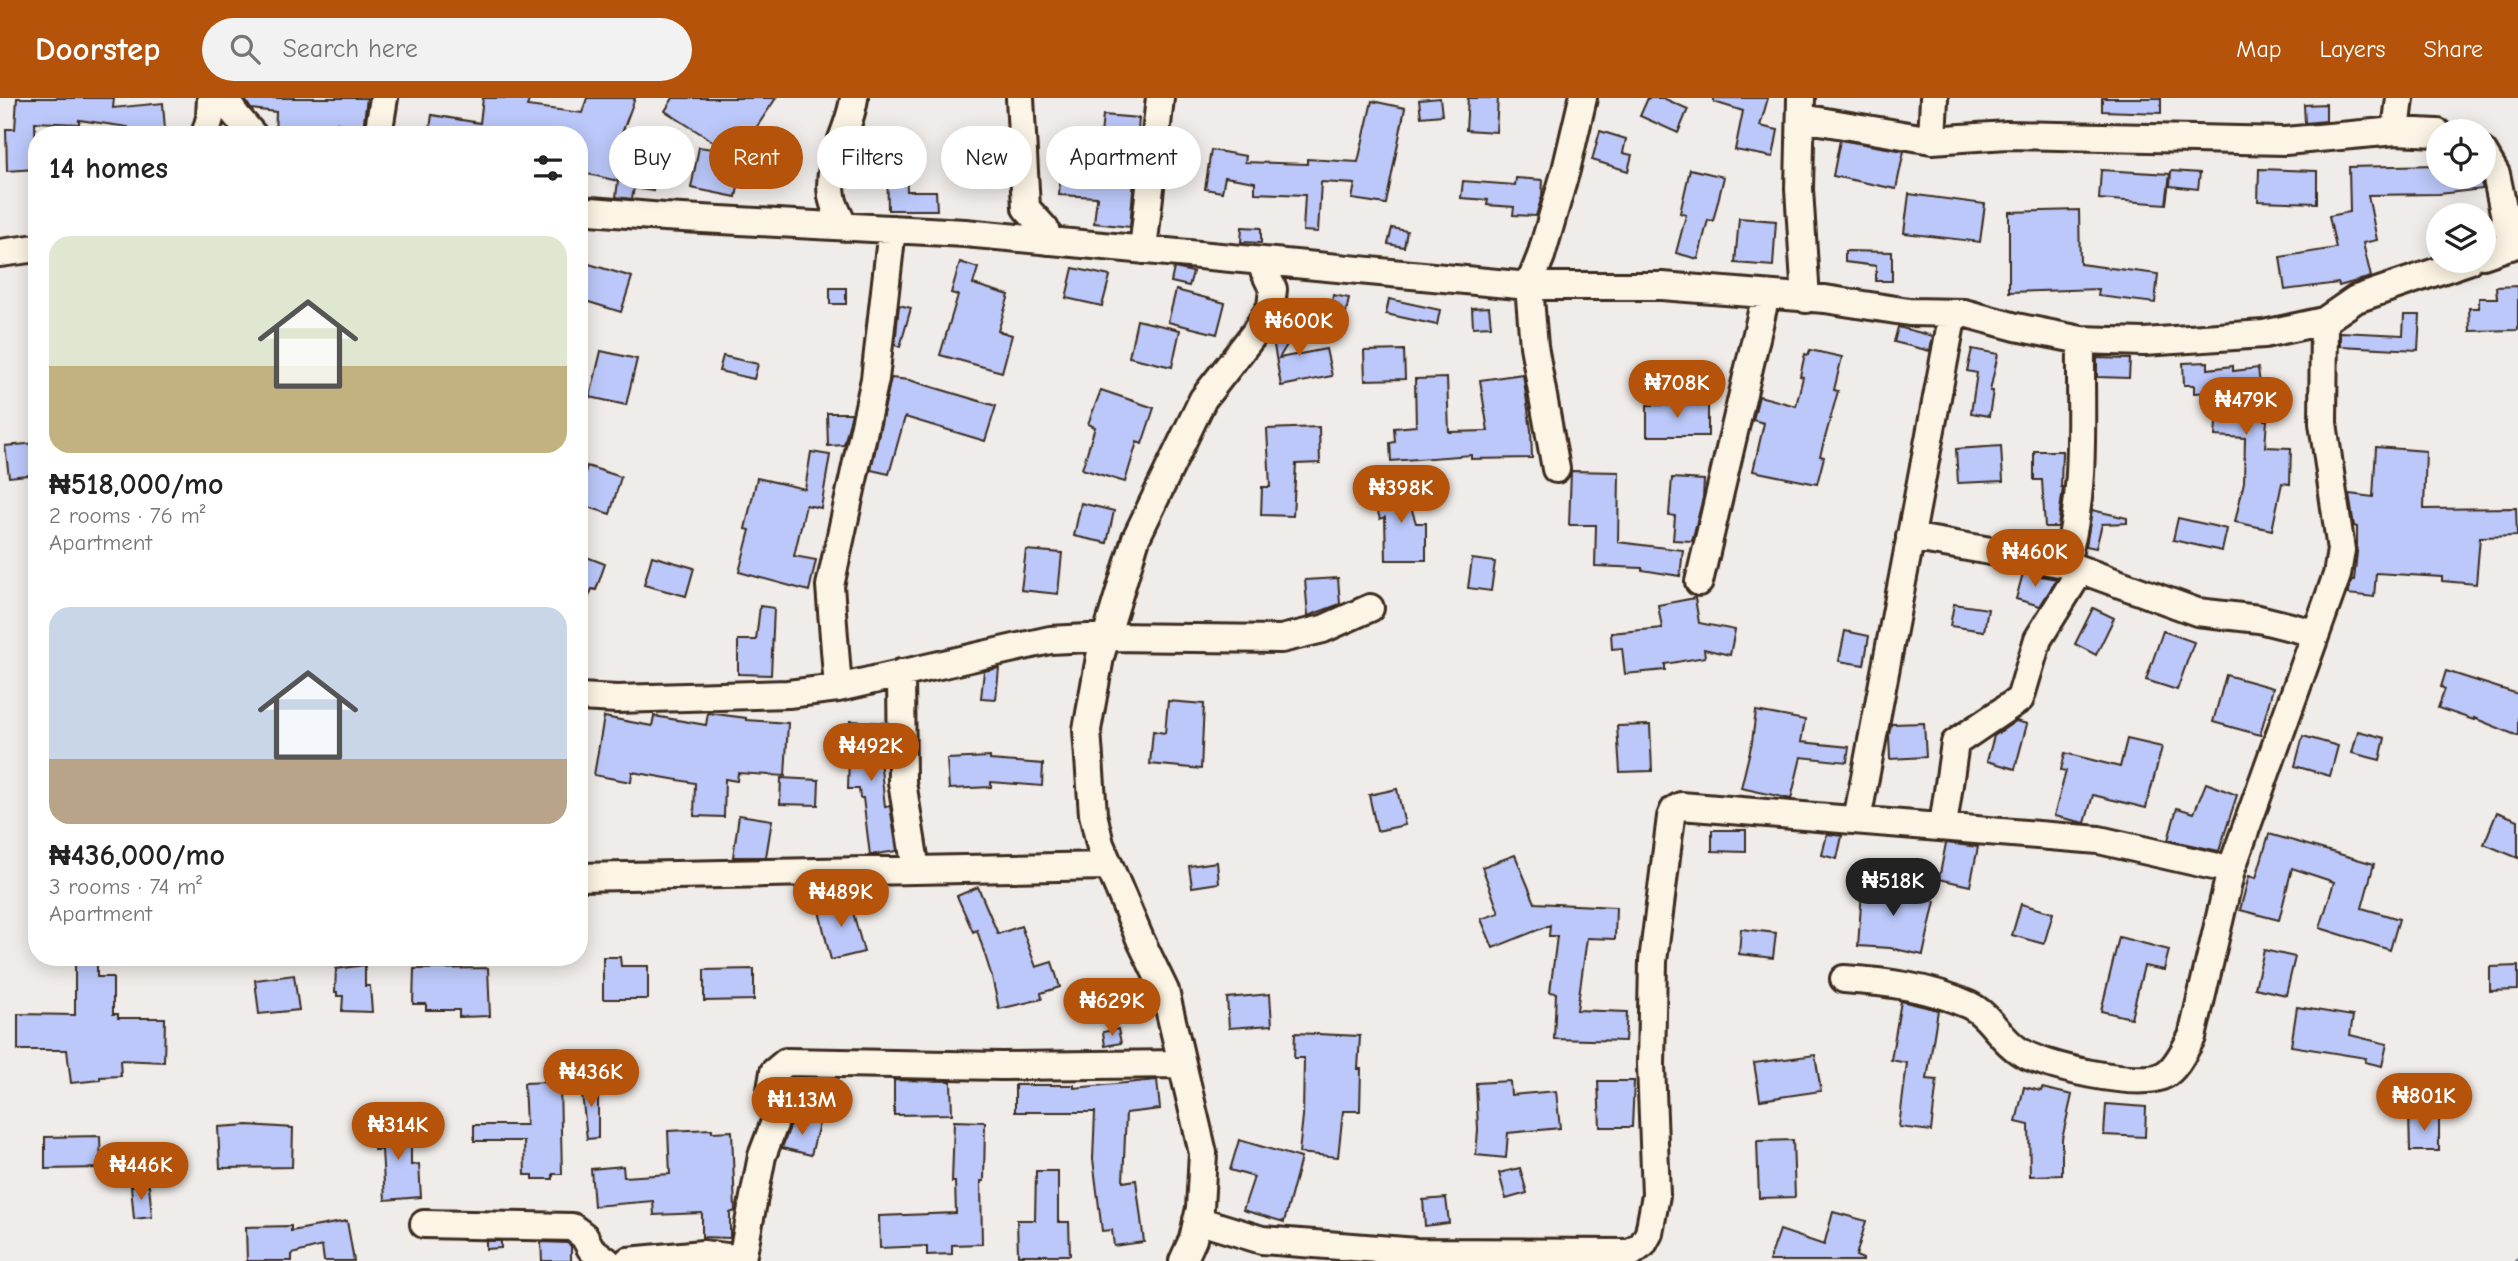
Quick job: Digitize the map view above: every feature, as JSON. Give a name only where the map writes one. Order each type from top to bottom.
[{"type":"street","points":[[206,126],[211,98]]},
{"type":"street","points":[[226,98],[245,126]]},
{"type":"street","points":[[379,126],[384,98]]},
{"type":"street","points":[[844,227],[832,197],[831,173],[853,112],[854,98]]},
{"type":"street","points":[[1020,98],[1026,208],[1045,229],[1048,241]]},
{"type":"street","points":[[1143,250],[1160,98]]},
{"type":"street","points":[[1556,469],[1534,346],[1529,286],[1541,256],[1566,170],[1583,98]]},
{"type":"street","points":[[1932,140],[1934,98]]},
{"type":"street","points":[[2396,131],[2400,98]]},
{"type":"street","points":[[1806,299],[1799,189],[1801,108],[1932,140],[2007,135],[2285,141],[2396,131],[2426,132]]},
{"type":"street","points":[[2496,174],[2515,244],[2496,251]]},
{"type":"street","points":[[588,211],[965,233],[1529,286],[1661,286],[1825,299],[1909,312],[1964,313],[2081,340],[2144,342],[2264,334],[2323,321],[2356,299],[2433,273]]},
{"type":"street","points":[[838,688],[830,586],[875,379],[892,229]]},
{"type":"street","points":[[0,253],[28,249]]},
{"type":"street","points":[[1183,1261],[1193,1239],[1197,1220],[1203,1153],[1165,991],[1100,844],[1093,814],[1087,730],[1100,657],[1136,538],[1203,399],[1254,334],[1271,307],[1273,289],[1260,262]]},
{"type":"street","points":[[1273,289],[1297,263]]},
{"type":"street","points":[[1699,582],[1766,295]]},
{"type":"street","points":[[1857,820],[1953,313]]},
{"type":"street","points":[[1844,979],[1892,983],[1935,993],[1970,1006],[1986,1016],[2000,1037],[2021,1054],[2087,1074],[2127,1080],[2163,1076],[2178,1061],[2192,1037],[2231,870],[2337,575],[2341,550],[2323,424],[2323,321]]},
{"type":"street","points":[[1943,826],[1955,743],[2020,699],[2038,639],[2077,576],[2072,567],[2078,506],[2081,340]]},
{"type":"street","points":[[1910,537],[2072,567],[2197,612],[2259,619],[2315,633]]},
{"type":"street","points":[[588,697],[775,694],[838,688],[1050,640],[1107,637],[1281,639],[1323,629],[1370,608]]},
{"type":"street","points":[[901,673],[902,782],[916,870]]},
{"type":"street","points":[[1197,1220],[1262,1240],[1417,1252],[1631,1253],[1643,1244],[1656,1195],[1651,1065],[1653,961],[1671,817],[1674,810],[1681,806],[2099,840],[2231,870]]},
{"type":"street","points":[[588,877],[1109,866]]},
{"type":"street","points":[[628,1261],[703,1254],[753,1260],[762,1156],[776,1119],[771,1090],[774,1072],[786,1062],[1001,1066],[1181,1063]]},
{"type":"street","points":[[424,1224],[572,1227],[584,1236],[590,1249],[607,1261]]},
{"type":"building","points":[[17,98],[114,98],[113,108],[163,103],[165,126],[121,126],[79,120],[79,124],[35,122],[35,126],[28,126],[28,170],[7,171],[6,129],[15,129]]},
{"type":"building","points":[[244,98],[367,98],[363,126],[337,123],[336,126],[275,126],[276,112],[251,109]]},
{"type":"building","points":[[483,98],[530,98],[527,106],[582,113],[587,98],[635,98],[625,126],[609,126],[609,179],[588,174],[588,126],[430,126],[432,115],[480,123]]},
{"type":"building","points":[[673,98],[776,98],[757,126],[709,126],[709,139],[695,130],[695,126],[689,126],[665,111]]},
{"type":"building","points":[[1440,98],[1442,115],[1421,117],[1419,100]]},
{"type":"building","points":[[1468,98],[1498,98],[1496,132],[1466,130]]},
{"type":"building","points":[[1648,98],[1663,98],[1688,109],[1678,133],[1640,116]]},
{"type":"building","points":[[1714,98],[1768,98],[1760,126],[1778,130],[1773,157],[1735,150],[1743,111],[1714,102]]},
{"type":"building","points":[[2102,98],[2161,98],[2161,113],[2102,111]]},
{"type":"building","points":[[1372,101],[1405,108],[1386,204],[1352,199],[1355,184],[1321,182],[1318,232],[1303,231],[1305,195],[1255,193],[1255,182],[1225,177],[1222,192],[1205,189],[1211,150],[1246,156],[1245,162],[1307,164],[1307,159],[1358,162]]},
{"type":"building","points":[[2326,104],[2326,121],[2305,123],[2304,105]]},
{"type":"building","points":[[1103,115],[1139,118],[1138,126],[1102,126]]},
{"type":"building","points":[[1600,131],[1626,139],[1623,153],[1632,155],[1628,171],[1592,160]]},
{"type":"building","points":[[1840,140],[1904,151],[1896,189],[1833,176]]},
{"type":"building","points":[[699,147],[709,148],[709,189],[738,189],[736,197],[695,189]]},
{"type":"building","points":[[2426,165],[2426,189],[2483,189],[2439,194],[2368,195],[2377,240],[2363,243],[2371,277],[2339,286],[2338,283],[2285,290],[2280,257],[2336,248],[2329,216],[2350,212],[2349,167]]},
{"type":"building","points":[[1690,169],[1724,177],[1713,221],[1708,220],[1698,259],[1676,253],[1686,215],[1680,213]]},
{"type":"building","points":[[2259,169],[2317,171],[2317,203],[2258,201]]},
{"type":"building","points":[[2101,170],[2170,174],[2166,204],[2099,199]]},
{"type":"building","points":[[2171,171],[2200,173],[2198,189],[2170,186]]},
{"type":"building","points":[[1516,178],[1543,180],[1536,216],[1513,215],[1514,207],[1487,205],[1488,200],[1461,198],[1463,181],[1515,185]]},
{"type":"building","points":[[617,189],[634,189],[632,199],[616,197]]},
{"type":"building","points":[[888,189],[936,191],[937,210],[888,210]]},
{"type":"building","points":[[1059,189],[1133,189],[1130,227],[1094,223],[1097,197],[1059,195]]},
{"type":"building","points":[[1909,194],[1985,204],[1980,242],[1904,233]]},
{"type":"building","points":[[2079,210],[2080,264],[2158,274],[2155,303],[2098,296],[2099,289],[2009,292],[2009,212]]},
{"type":"building","points":[[1739,218],[1776,221],[1773,266],[1735,263]]},
{"type":"building","points":[[1242,227],[1261,228],[1261,243],[1241,242]]},
{"type":"building","points":[[1392,228],[1407,231],[1404,247],[1388,244]]},
{"type":"building","points":[[1845,251],[1892,252],[1892,281],[1876,281],[1876,266],[1845,262]]},
{"type":"building","points":[[960,262],[978,268],[973,284],[1009,295],[998,331],[1012,335],[1002,372],[940,355],[958,295],[951,293]]},
{"type":"building","points":[[588,264],[632,277],[621,312],[588,302]]},
{"type":"building","points":[[1073,268],[1110,276],[1102,306],[1066,298]]},
{"type":"building","points":[[1174,268],[1193,272],[1189,286],[1171,282]]},
{"type":"building","points":[[2518,286],[2518,330],[2470,331],[2469,308],[2479,308],[2479,298],[2497,298],[2496,287]]},
{"type":"building","points":[[830,288],[846,288],[846,304],[830,304]]},
{"type":"building","points":[[1176,290],[1225,303],[1217,334],[1168,322]]},
{"type":"building","points":[[1333,295],[1349,298],[1346,313],[1331,310]]},
{"type":"building","points":[[1389,299],[1440,310],[1437,325],[1386,314]]},
{"type":"building","points":[[899,305],[911,308],[900,347],[895,345]]},
{"type":"building","points":[[1489,307],[1491,326],[1473,327],[1472,308]]},
{"type":"building","points":[[1290,312],[1302,320],[1279,358],[1326,349],[1332,376],[1281,386],[1273,340]]},
{"type":"building","points":[[2404,315],[2420,315],[2418,350],[2340,346],[2340,332],[2403,335]]},
{"type":"building","points":[[1137,320],[1180,330],[1172,367],[1129,357]]},
{"type":"building","points":[[1898,327],[1933,336],[1930,351],[1894,342]]},
{"type":"building","points":[[1972,349],[1998,354],[1990,391],[1993,391],[1989,416],[1971,413],[1977,373],[1967,371]]},
{"type":"building","points":[[1404,350],[1405,379],[1365,380],[1364,351]]},
{"type":"building","points":[[1810,350],[1842,357],[1834,390],[1838,391],[1820,456],[1824,457],[1817,484],[1753,471],[1764,423],[1753,420],[1759,396],[1796,406],[1805,354],[1808,355]]},
{"type":"building","points":[[601,351],[637,359],[626,405],[590,397]]},
{"type":"building","points":[[723,356],[758,364],[754,379],[719,371]]},
{"type":"building","points":[[2097,358],[2130,359],[2129,378],[2097,377]]},
{"type":"building","points":[[2208,362],[2208,369],[2233,366],[2233,371],[2258,368],[2264,420],[2267,420],[2265,447],[2291,448],[2290,484],[2282,483],[2272,530],[2235,522],[2244,482],[2245,438],[2215,436],[2218,399],[2214,400],[2213,392],[2194,393],[2194,385],[2184,385],[2183,363]]},
{"type":"building","points":[[1523,374],[1532,458],[1471,459],[1471,455],[1391,461],[1390,443],[1395,442],[1394,428],[1416,426],[1415,379],[1447,378],[1449,432],[1488,431],[1480,380]]},
{"type":"building","points":[[891,378],[909,380],[996,406],[985,441],[905,417],[889,474],[871,470]]},
{"type":"building","points":[[1101,390],[1154,408],[1142,444],[1137,442],[1125,482],[1082,469],[1095,427],[1088,424]]},
{"type":"building","points":[[1647,405],[1708,405],[1708,436],[1647,436]]},
{"type":"building","points":[[827,413],[852,413],[844,445],[828,446]]},
{"type":"building","points":[[1319,427],[1320,463],[1296,464],[1293,516],[1261,515],[1262,487],[1270,487],[1267,429]]},
{"type":"building","points":[[28,444],[28,475],[9,477],[5,446]]},
{"type":"building","points":[[2001,446],[2003,481],[1958,483],[1956,449]]},
{"type":"building","points":[[2376,447],[2426,451],[2424,509],[2516,508],[2517,536],[2480,537],[2476,584],[2442,581],[2442,577],[2376,573],[2374,597],[2347,594],[2354,580],[2357,552],[2357,527],[2354,526],[2349,494],[2373,497]]},
{"type":"building","points":[[2034,451],[2062,451],[2063,487],[2058,527],[2045,527],[2042,480],[2034,480]]},
{"type":"building","points":[[811,452],[830,455],[821,508],[806,505],[794,556],[816,560],[809,591],[739,572],[750,530],[745,529],[757,478],[805,489]]},
{"type":"building","points":[[588,466],[621,477],[610,514],[588,507]]},
{"type":"building","points":[[1571,471],[1619,472],[1618,542],[1683,550],[1680,576],[1642,568],[1595,566],[1596,525],[1569,525]]},
{"type":"building","points":[[1672,478],[1704,480],[1703,498],[1692,541],[1673,540],[1675,516],[1669,515]]},
{"type":"building","points":[[1403,482],[1416,523],[1426,523],[1426,560],[1386,560],[1385,517],[1380,519],[1372,492]]},
{"type":"building","points":[[1081,503],[1114,511],[1107,543],[1074,536]]},
{"type":"building","points":[[2092,510],[2127,518],[2127,523],[2102,524],[2096,548],[2086,546]]},
{"type":"building","points":[[2178,518],[2227,529],[2222,551],[2173,540]]},
{"type":"building","points":[[1026,550],[1062,553],[1058,594],[1021,590]]},
{"type":"building","points":[[652,556],[694,568],[686,596],[644,585]]},
{"type":"building","points":[[588,557],[605,564],[596,590],[592,589],[588,599]]},
{"type":"building","points":[[1472,559],[1495,562],[1491,591],[1468,588]]},
{"type":"building","points":[[2023,573],[2057,579],[2040,606],[2016,599]]},
{"type":"building","points":[[1338,578],[1340,604],[1308,616],[1305,580]]},
{"type":"building","points":[[1695,598],[1699,623],[1735,630],[1730,655],[1704,649],[1705,657],[1665,664],[1665,670],[1625,674],[1622,648],[1612,649],[1611,633],[1662,628],[1658,605]]},
{"type":"building","points":[[1954,604],[1988,609],[1984,631],[1950,626]]},
{"type":"building","points":[[760,606],[774,608],[771,675],[738,674],[738,640],[756,640]]},
{"type":"building","points":[[2093,608],[2114,618],[2096,655],[2075,644]]},
{"type":"building","points":[[1845,631],[1869,636],[1864,665],[1839,661]]},
{"type":"building","points":[[2163,631],[2194,642],[2177,690],[2146,680]]},
{"type":"building","points":[[999,668],[996,699],[981,698],[984,671]]},
{"type":"building","points":[[2446,671],[2518,694],[2518,736],[2474,718],[2438,708],[2445,689],[2441,687]]},
{"type":"building","points":[[2226,675],[2273,688],[2260,735],[2213,722]]},
{"type":"building","points":[[1168,701],[1204,704],[1201,769],[1150,764],[1153,731],[1165,733]]},
{"type":"building","points":[[1756,711],[1805,720],[1801,742],[1849,747],[1847,762],[1801,757],[1791,799],[1741,788]]},
{"type":"building","points":[[708,713],[746,720],[788,723],[785,776],[738,773],[737,781],[725,779],[724,817],[694,816],[695,783],[632,772],[631,782],[594,775],[604,717],[652,726],[654,716],[706,725]]},
{"type":"building","points":[[850,721],[885,723],[884,760],[880,759],[885,807],[890,806],[897,851],[870,855],[863,798],[860,798],[859,789],[848,789]]},
{"type":"building","points":[[2016,721],[2027,724],[2015,769],[1987,761],[1994,736]]},
{"type":"building","points":[[1924,723],[1926,757],[1890,759],[1891,724]]},
{"type":"building","points":[[1650,725],[1652,771],[1620,772],[1617,726]]},
{"type":"building","points":[[2358,731],[2385,738],[2380,760],[2352,753]]},
{"type":"building","points":[[2303,736],[2338,746],[2330,776],[2295,766]]},
{"type":"building","points":[[2127,739],[2162,747],[2146,808],[2093,795],[2085,823],[2054,816],[2066,771],[2061,770],[2065,753],[2120,767]]},
{"type":"building","points":[[990,757],[990,760],[1043,764],[1042,786],[991,782],[991,787],[949,789],[947,759]]},
{"type":"building","points":[[781,778],[819,780],[818,805],[780,804]]},
{"type":"building","points":[[2206,783],[2237,795],[2219,851],[2168,840],[2177,808],[2194,813]]},
{"type":"building","points":[[1397,789],[1405,825],[1377,831],[1369,795]]},
{"type":"building","points":[[2497,812],[2518,820],[2518,858],[2484,844]]},
{"type":"building","points":[[739,815],[772,820],[766,857],[733,857]]},
{"type":"building","points":[[1712,830],[1746,830],[1746,852],[1712,851]]},
{"type":"building","points":[[1827,834],[1842,836],[1837,859],[1822,855]]},
{"type":"building","points":[[2269,834],[2374,864],[2362,908],[2399,919],[2390,950],[2320,928],[2334,882],[2292,868],[2279,920],[2240,910],[2249,876],[2256,878]]},
{"type":"building","points":[[1946,843],[1978,847],[1970,886],[1939,879]]},
{"type":"building","points":[[1515,855],[1535,903],[1616,907],[1615,939],[1587,938],[1577,1010],[1627,1012],[1625,1041],[1554,1039],[1556,993],[1550,992],[1557,936],[1549,936],[1550,925],[1493,948],[1481,919],[1499,913],[1482,867]]},
{"type":"building","points":[[1217,862],[1219,883],[1192,887],[1189,866]]},
{"type":"building","points":[[1863,877],[1890,879],[1889,891],[1935,901],[1923,955],[1890,948],[1858,946]]},
{"type":"building","points":[[978,887],[998,934],[1021,926],[1036,967],[1052,962],[1060,987],[1041,993],[1042,999],[999,1009],[977,930],[973,932],[957,896]]},
{"type":"building","points":[[849,898],[864,952],[831,960],[818,907]]},
{"type":"building","points":[[2021,904],[2053,913],[2044,944],[2012,935]]},
{"type":"building","points":[[1741,929],[1776,933],[1773,958],[1739,954]]},
{"type":"building","points":[[2119,937],[2169,950],[2164,970],[2144,966],[2131,1018],[2101,1011]]},
{"type":"building","points":[[2264,950],[2295,957],[2286,995],[2255,988]]},
{"type":"building","points":[[603,957],[620,957],[621,966],[648,966],[648,999],[603,999]]},
{"type":"building","points":[[75,966],[97,966],[97,977],[113,977],[113,1014],[118,1014],[118,1018],[165,1018],[164,1062],[120,1060],[121,1076],[71,1083],[67,1050],[18,1050],[18,1014],[75,1015]]},
{"type":"building","points":[[365,966],[365,986],[370,986],[372,1012],[342,1011],[343,996],[337,996],[335,992],[336,969]]},
{"type":"building","points":[[2518,966],[2518,990],[2490,991],[2490,967]]},
{"type":"building","points":[[488,968],[490,1016],[459,1017],[459,1010],[426,1010],[426,1004],[413,1004],[414,969]]},
{"type":"building","points":[[754,969],[754,1000],[704,1001],[704,970]]},
{"type":"building","points":[[294,975],[299,1010],[259,1014],[255,980]]},
{"type":"building","points":[[1270,994],[1272,1025],[1229,1028],[1227,998]]},
{"type":"building","points":[[1901,1001],[1938,1010],[1927,1079],[1937,1080],[1931,1131],[1899,1127],[1907,1063],[1891,1060]]},
{"type":"building","points":[[2297,1007],[2353,1016],[2350,1035],[2387,1044],[2382,1066],[2365,1062],[2366,1058],[2291,1046]]},
{"type":"building","points":[[1118,1029],[1121,1043],[1105,1046],[1103,1032]]},
{"type":"building","points":[[1295,1033],[1360,1036],[1360,1111],[1343,1111],[1338,1157],[1299,1153],[1304,1058],[1294,1058]]},
{"type":"building","points":[[1815,1055],[1821,1091],[1760,1100],[1754,1063]]},
{"type":"building","points":[[894,1080],[951,1081],[952,1114],[894,1115]]},
{"type":"building","points":[[1157,1080],[1160,1109],[1126,1113],[1123,1182],[1136,1180],[1144,1242],[1114,1246],[1112,1230],[1102,1231],[1093,1159],[1095,1112],[1015,1112],[1015,1085],[1074,1085],[1074,1088]]},
{"type":"building","points":[[1510,1081],[1511,1095],[1556,1091],[1560,1128],[1508,1133],[1506,1158],[1476,1155],[1476,1083]]},
{"type":"building","points":[[1598,1081],[1634,1081],[1632,1127],[1600,1127]]},
{"type":"building","points":[[524,1083],[560,1084],[562,1174],[553,1174],[553,1179],[533,1179],[533,1175],[525,1175],[524,1141],[474,1141],[474,1125],[526,1125]]},
{"type":"building","points":[[581,1084],[598,1084],[598,1138],[587,1139]]},
{"type":"building","points":[[2024,1087],[2072,1095],[2062,1139],[2062,1175],[2030,1176],[2029,1125],[2016,1122]]},
{"type":"building","points":[[2106,1104],[2146,1107],[2145,1137],[2104,1135]]},
{"type":"building","points":[[2409,1115],[2439,1115],[2439,1151],[2410,1151]]},
{"type":"building","points":[[799,1119],[819,1124],[811,1155],[782,1148],[791,1124],[798,1125]]},
{"type":"building","points":[[954,1121],[985,1122],[984,1181],[981,1181],[982,1244],[952,1245],[952,1254],[927,1255],[927,1246],[880,1248],[879,1216],[956,1213],[955,1182],[952,1182]]},
{"type":"building","points":[[248,1125],[293,1128],[292,1167],[220,1168],[218,1127]]},
{"type":"building","points":[[374,1125],[411,1125],[411,1165],[419,1164],[421,1197],[385,1200],[382,1150],[374,1150]]},
{"type":"building","points":[[712,1129],[712,1132],[732,1131],[735,1211],[730,1213],[730,1238],[702,1237],[702,1213],[654,1215],[653,1201],[594,1206],[591,1169],[623,1166],[624,1177],[670,1174],[668,1131]]},
{"type":"building","points":[[100,1136],[101,1168],[45,1169],[45,1137]]},
{"type":"building","points":[[1239,1140],[1301,1158],[1284,1222],[1243,1210],[1254,1177],[1230,1170]]},
{"type":"building","points":[[1793,1140],[1795,1197],[1759,1198],[1757,1141]]},
{"type":"building","points":[[1520,1168],[1527,1193],[1506,1199],[1499,1173]]},
{"type":"building","points":[[1036,1171],[1058,1171],[1058,1222],[1069,1222],[1070,1255],[1018,1255],[1017,1220],[1035,1220]]},
{"type":"building","points":[[149,1185],[152,1217],[134,1219],[131,1186]]},
{"type":"building","points":[[1446,1198],[1449,1223],[1425,1226],[1423,1200]]},
{"type":"building","points":[[1833,1212],[1866,1221],[1856,1256],[1863,1261],[1769,1261],[1780,1230],[1824,1245]]},
{"type":"building","points":[[347,1221],[354,1261],[324,1261],[322,1246],[292,1254],[292,1261],[247,1261],[246,1227],[291,1226],[291,1231]]},
{"type":"building","points":[[486,1241],[501,1241],[501,1248],[486,1249]]},
{"type":"building","points":[[541,1242],[567,1243],[571,1246],[571,1261],[542,1261]]}]
